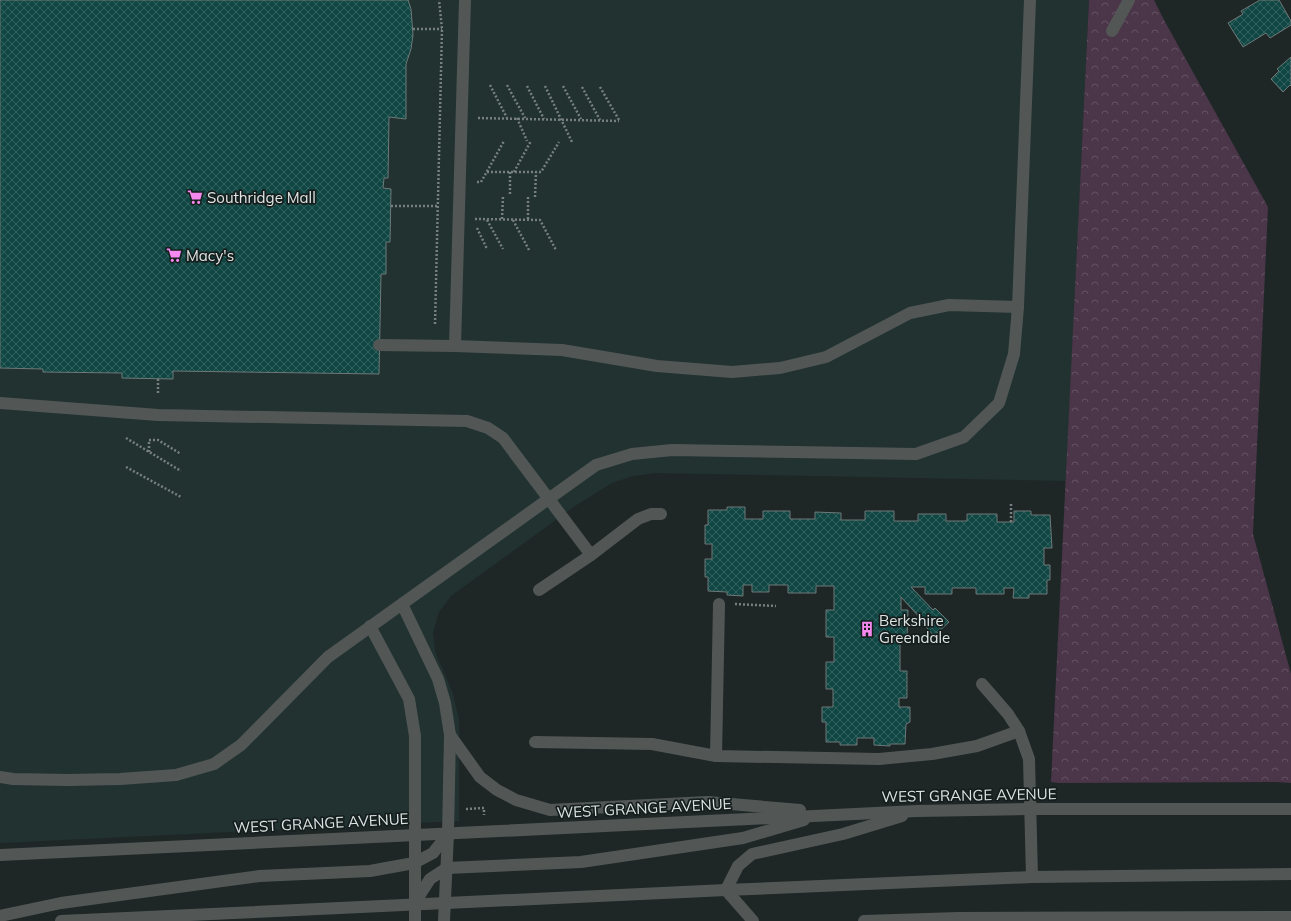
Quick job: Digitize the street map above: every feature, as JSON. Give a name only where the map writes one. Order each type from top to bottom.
[{"type":"street","points":[[455,346],[464,0]]},
{"type":"street","points":[[0,777],[13,779],[59,780],[120,779],[176,775],[214,764],[241,745],[328,657],[596,465],[632,454],[672,450],[916,454],[964,437],[999,403],[1014,354],[1018,307],[1030,0]]},
{"type":"street","points":[[1112,31],[1129,0]]},
{"type":"street","points":[[380,345],[562,350],[657,366],[725,371],[780,368],[826,357],[910,313],[949,305],[1018,307]]},
{"type":"street","points":[[0,403],[158,415],[468,422],[488,428],[503,438],[548,500],[591,555]]},
{"type":"street","points":[[539,590],[591,555],[638,519],[651,514],[660,514]]},
{"type":"street","points":[[402,604],[438,679],[445,703],[450,735],[447,868],[444,921]]},
{"type":"street","points":[[716,756],[719,604]]},
{"type":"street","points":[[370,626],[409,699],[415,736],[415,921]]},
{"type":"street","points":[[982,684],[1008,714],[1019,731],[1029,759],[1032,877]]},
{"type":"street","points":[[535,742],[652,744],[716,756],[879,760],[932,754],[977,746],[1019,731]]},
{"type":"street","points":[[450,735],[480,777],[496,790],[516,800],[550,810],[708,802],[849,814]]},
{"type":"street","name":"WEST GRANGE AVENUE","points":[[0,854],[917,811],[1031,809],[1291,809]]},
{"type":"street","points":[[726,890],[738,866],[752,854],[843,834],[917,811]]},
{"type":"street","points":[[414,904],[430,879],[447,868],[581,862],[744,838],[823,815]]},
{"type":"street","points":[[0,916],[62,903],[260,876],[370,871],[414,863],[433,853],[448,834]]},
{"type":"street","points":[[61,921],[1032,877],[1291,874]]},
{"type":"street","points":[[726,890],[753,921]]},
{"type":"street","points":[[864,921],[966,918],[1291,917]]},
{"type":"path","points":[[436,324],[442,29],[439,0]]},
{"type":"path","points":[[413,28],[442,29]]},
{"type":"path","points":[[490,85],[507,118]]},
{"type":"path","points":[[507,85],[526,119]]},
{"type":"path","points":[[527,86],[545,119]]},
{"type":"path","points":[[545,86],[572,142]]},
{"type":"path","points":[[563,86],[581,120]]},
{"type":"path","points":[[582,87],[600,120]]},
{"type":"path","points":[[474,118],[619,121],[600,88]]},
{"type":"path","points":[[510,196],[512,172],[529,141],[517,118]]},
{"type":"path","points":[[472,182],[482,182],[504,141]]},
{"type":"path","points":[[487,172],[541,172],[559,142]]},
{"type":"path","points":[[534,197],[536,172]]},
{"type":"path","points":[[502,219],[503,196]]},
{"type":"path","points":[[528,197],[528,220]]},
{"type":"path","points":[[391,206],[438,206]]},
{"type":"path","points":[[487,249],[472,219],[540,220],[556,250]]},
{"type":"path","points":[[487,219],[503,249]]},
{"type":"path","points":[[513,219],[529,250]]},
{"type":"path","points":[[158,379],[158,395]]},
{"type":"path","points":[[126,438],[181,471]]},
{"type":"path","points":[[149,452],[149,440],[158,440],[181,454]]},
{"type":"path","points":[[126,467],[181,497]]},
{"type":"path","points":[[1011,504],[1011,522]]},
{"type":"path","points":[[737,604],[776,606]]},
{"type":"path","points":[[463,809],[484,808],[484,820]]},
{"type":"shaded area","points":[[0,0],[1089,0],[1066,481],[656,473],[633,476],[612,483],[575,506],[451,596],[439,612],[433,632],[435,651],[453,694],[459,720],[459,821],[0,843]]},
{"type":"green space","points":[[1089,0],[1154,0],[1268,207],[1253,534],[1291,674],[1291,783],[1051,782]]},
{"type":"building","name":"Southridge Mall","points":[[0,0],[408,0],[411,9],[413,35],[411,49],[406,64],[406,119],[389,117],[388,178],[384,178],[383,188],[391,189],[390,242],[386,242],[386,274],[381,274],[379,374],[173,371],[173,379],[122,378],[122,373],[43,372],[43,369],[0,368]]},
{"type":"building","points":[[1260,0],[1279,0],[1291,21],[1291,25],[1270,38],[1266,33],[1243,47],[1228,23],[1243,14],[1241,11]]},
{"type":"building","points":[[1291,57],[1291,86],[1290,85],[1283,92],[1271,79],[1279,71],[1277,69]]},
{"type":"building","name":"Berkshire Greendale","points":[[727,507],[745,507],[745,519],[763,519],[763,511],[790,511],[790,519],[815,519],[815,512],[841,513],[841,520],[865,520],[865,511],[894,511],[894,521],[918,521],[918,514],[946,514],[946,521],[967,521],[967,514],[997,514],[997,522],[1014,522],[1014,511],[1031,511],[1031,515],[1050,515],[1052,548],[1044,548],[1044,565],[1050,565],[1050,580],[1047,580],[1047,594],[1029,594],[1029,598],[1013,598],[1014,588],[1004,588],[1004,594],[976,594],[976,588],[952,588],[952,594],[925,594],[925,587],[911,587],[933,610],[935,608],[949,622],[934,636],[901,597],[901,610],[908,610],[907,638],[900,638],[900,671],[907,671],[907,698],[899,698],[899,707],[910,707],[910,722],[906,724],[905,744],[890,744],[890,746],[874,745],[874,738],[857,738],[857,745],[840,745],[840,742],[826,742],[826,722],[822,722],[822,707],[833,707],[833,689],[826,689],[826,662],[834,662],[834,637],[826,637],[826,610],[834,610],[834,586],[816,586],[816,593],[788,593],[788,585],[769,585],[769,592],[752,592],[752,585],[743,585],[743,596],[727,595],[727,592],[708,591],[708,577],[705,577],[705,559],[712,559],[712,544],[705,544],[705,525],[708,525],[708,510],[727,510]]},
{"type":"place","name":"Southridge Mall","points":[[195,197]]},
{"type":"place","name":"Macy's","points":[[174,255]]},
{"type":"place","name":"Berkshire Greendale","points":[[867,629]]}]
